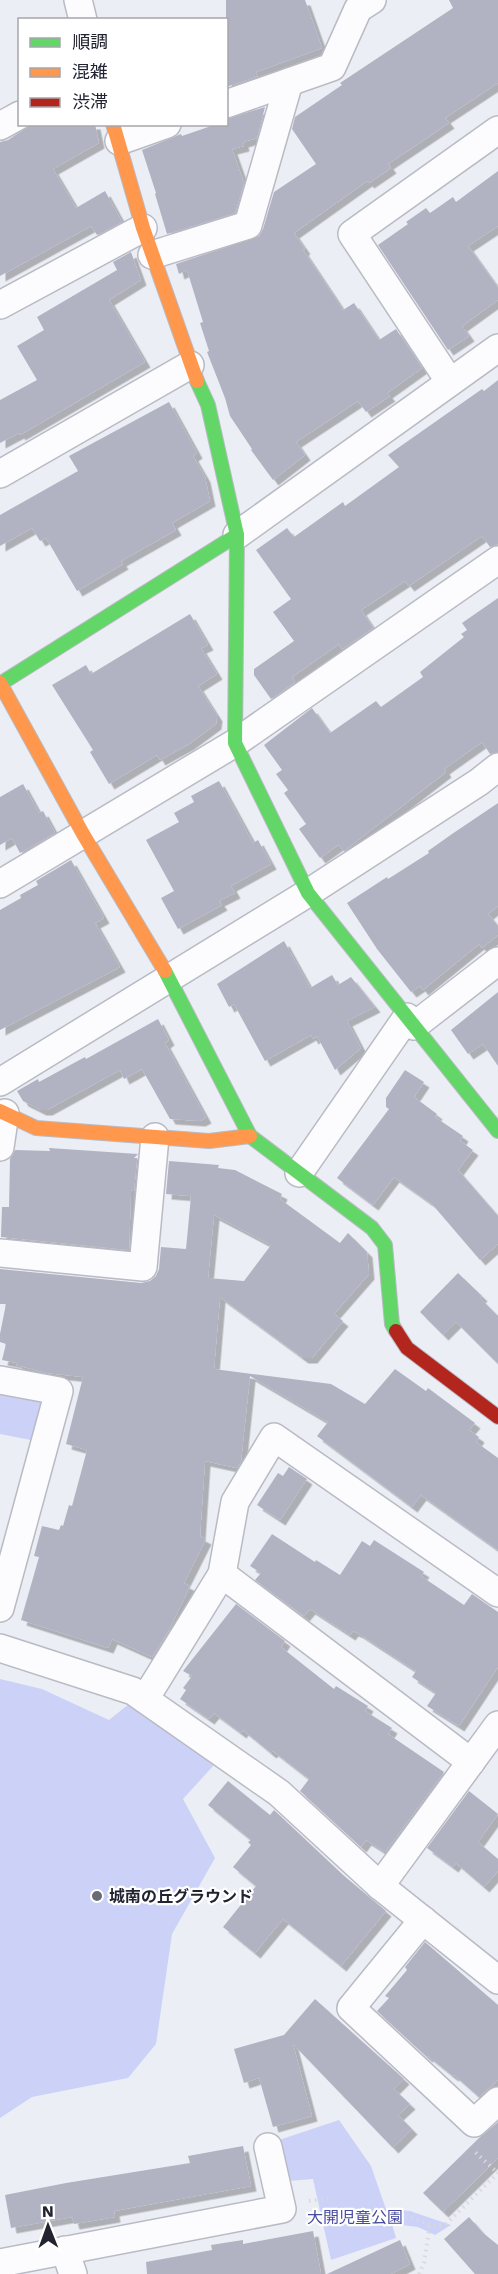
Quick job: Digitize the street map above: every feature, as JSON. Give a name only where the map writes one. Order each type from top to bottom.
[{"type":"street","points":[[78,0],[82,18]]},
{"type":"street","points":[[228,103],[332,67],[358,9],[372,0]]},
{"type":"street","points":[[152,255],[248,225],[289,82]]},
{"type":"street","points":[[0,126],[18,116]]},
{"type":"street","points":[[156,126],[116,133],[152,255],[190,365],[208,405],[237,535],[235,743],[308,893],[498,1131]]},
{"type":"street","points":[[450,382],[352,234],[498,130]]},
{"type":"street","points":[[0,305],[143,228]]},
{"type":"street","points":[[498,348],[237,535],[0,684],[83,834],[169,977],[250,1136],[372,1228],[385,1245],[392,1324],[407,1348],[498,1417]]},
{"type":"street","points":[[0,474],[190,365]]},
{"type":"street","points":[[0,884],[235,743],[498,560]]},
{"type":"street","points":[[0,1082],[308,893],[479,782],[498,767]]},
{"type":"street","points":[[298,1173],[411,1021],[498,961]]},
{"type":"street","points":[[0,1147],[2,1112],[36,1128],[209,1141],[250,1136]]},
{"type":"street","points":[[0,1253],[143,1267],[155,1137]]},
{"type":"street","points":[[0,1380],[59,1391],[0,1608]]},
{"type":"street","points":[[145,1699],[222,1574],[235,1502],[274,1437],[498,1593]]},
{"type":"street","points":[[222,1574],[471,1762]]},
{"type":"street","points":[[0,1648],[133,1691],[279,1793],[380,1886],[498,1980]]},
{"type":"street","points":[[380,1886],[498,1725]]},
{"type":"street","points":[[423,1920],[351,2008],[474,2123],[498,2102]]},
{"type":"street","points":[[0,2263],[69,2262],[282,2209],[268,2147]]},
{"type":"path","points":[[387,2218],[411,2218],[430,2225],[443,2226],[498,2173],[474,2151],[474,2123]]},
{"type":"path","points":[[419,2274],[424,2263],[430,2225]]},
{"type":"green space","points":[[0,1389],[41,1398],[48,1416],[41,1442],[0,1434]]},
{"type":"green space","name":"城南の丘グラウンド","points":[[0,1679],[42,1689],[109,1720],[129,1704],[214,1765],[183,1799],[215,1858],[172,1934],[156,2044],[128,2078],[32,2097],[0,2118]]},
{"type":"green space","name":"大開児童公園","points":[[339,2120],[371,2166],[386,2209],[410,2211],[451,2225],[435,2235],[418,2227],[392,2224],[396,2238],[331,2260],[313,2179],[289,2181],[279,2140]]},
{"type":"building","points":[[226,0],[305,0],[322,48],[256,72],[258,76],[228,86],[228,18],[226,18]]},
{"type":"building","points":[[449,0],[498,0],[498,83],[445,118],[449,123],[388,164],[391,168],[369,183],[367,181],[294,233],[343,310],[354,303],[379,340],[396,329],[422,368],[387,393],[390,396],[366,412],[358,401],[296,442],[305,455],[273,480],[230,416],[207,352],[209,351],[200,323],[203,322],[187,270],[179,274],[176,264],[259,236],[274,192],[316,164],[292,129],[295,117],[342,85],[340,83],[453,8]]},
{"type":"building","points":[[265,107],[257,138],[243,142],[244,146],[232,149],[244,183],[235,213],[167,234],[142,150],[181,134],[182,136],[211,126],[228,126],[228,118]]},
{"type":"building","points":[[29,126],[95,126],[99,143],[53,169],[76,208],[105,191],[122,222],[97,235],[91,226],[0,276],[0,142],[8,140]]},
{"type":"building","points":[[498,171],[498,226],[468,246],[498,288],[498,300],[462,326],[469,336],[448,350],[378,245],[426,208],[430,213],[453,197],[456,202]]},
{"type":"building","points":[[131,252],[141,280],[109,300],[145,362],[20,435],[19,433],[0,443],[0,400],[37,380],[17,346],[44,330],[37,317],[117,270],[113,262]]},
{"type":"building","points":[[498,380],[498,544],[490,547],[482,536],[409,586],[405,581],[361,610],[373,628],[342,649],[339,644],[292,677],[295,682],[271,699],[254,675],[254,669],[294,641],[273,612],[291,599],[256,550],[287,528],[294,537],[343,502],[345,506],[399,467],[388,455]]},
{"type":"building","points":[[169,402],[197,453],[193,456],[205,477],[210,501],[172,523],[176,530],[121,561],[123,564],[77,591],[46,538],[40,541],[32,528],[0,546],[0,515],[78,471],[69,456]]},
{"type":"building","points":[[498,598],[498,752],[490,754],[482,742],[444,769],[446,772],[344,851],[338,845],[320,858],[299,829],[306,824],[284,793],[288,790],[276,774],[282,770],[264,745],[312,708],[330,733],[376,701],[381,707],[423,677],[420,672],[464,637],[461,634],[467,630],[462,623]]},
{"type":"building","points":[[190,614],[208,645],[201,648],[217,674],[198,686],[217,716],[216,724],[189,744],[160,760],[157,755],[109,784],[90,752],[93,750],[52,685],[86,665],[91,674]]},
{"type":"building","points":[[219,781],[253,843],[258,840],[271,864],[231,886],[235,893],[219,901],[222,905],[178,929],[161,898],[174,891],[146,840],[179,822],[174,813],[194,802],[191,796]]},
{"type":"building","points":[[23,784],[39,813],[43,811],[55,833],[20,853],[12,838],[0,845],[0,797]]},
{"type":"building","points":[[498,803],[498,906],[488,914],[498,926],[498,935],[482,948],[479,944],[423,990],[420,986],[411,992],[377,949],[347,903],[429,853],[428,851]]},
{"type":"building","points":[[71,860],[104,918],[95,923],[120,967],[0,1030],[0,910],[38,885],[36,881]]},
{"type":"building","points":[[284,941],[310,988],[332,975],[338,985],[351,977],[375,1007],[347,1021],[361,1048],[335,1070],[317,1036],[313,1039],[311,1035],[265,1061],[234,1004],[229,1007],[217,984]]},
{"type":"building","points":[[498,992],[498,1066],[483,1044],[468,1054],[451,1030]]},
{"type":"building","points":[[158,1019],[169,1040],[165,1043],[206,1118],[200,1121],[170,1119],[142,1069],[124,1079],[120,1070],[47,1110],[41,1110],[23,1101],[17,1091],[85,1057],[86,1059]]},
{"type":"building","points":[[405,1070],[424,1082],[414,1097],[437,1114],[435,1117],[463,1136],[460,1141],[473,1150],[458,1170],[498,1216],[498,1244],[480,1260],[432,1204],[394,1177],[373,1205],[337,1178],[389,1109],[386,1107],[386,1098]]},
{"type":"building","points":[[49,1148],[138,1154],[134,1158],[137,1158],[134,1191],[131,1190],[129,1250],[1,1237],[2,1207],[9,1207],[10,1159],[15,1150],[50,1151]]},
{"type":"building","points":[[169,1161],[219,1165],[218,1168],[235,1170],[282,1194],[280,1199],[340,1243],[348,1233],[367,1252],[369,1274],[334,1314],[343,1321],[312,1358],[303,1358],[220,1297],[214,1369],[331,1384],[365,1404],[395,1369],[426,1391],[428,1388],[475,1423],[469,1430],[479,1437],[476,1442],[498,1458],[498,1550],[421,1495],[412,1507],[317,1436],[328,1422],[250,1376],[241,1461],[237,1468],[205,1461],[200,1536],[206,1539],[184,1583],[190,1586],[169,1630],[152,1657],[112,1639],[108,1648],[21,1620],[39,1557],[34,1556],[42,1526],[59,1530],[61,1525],[63,1526],[69,1505],[72,1506],[87,1450],[66,1444],[83,1377],[47,1373],[2,1360],[6,1344],[0,1342],[0,1334],[6,1304],[0,1304],[0,1269],[141,1283],[150,1281],[159,1269],[161,1247],[186,1249],[191,1196],[166,1194]],"holes":[[[214,1215],[271,1245],[244,1281],[208,1278]]]},
{"type":"building","points":[[458,1273],[482,1296],[480,1298],[498,1316],[498,1364],[456,1322],[443,1335],[420,1312]]},
{"type":"building","points":[[289,1467],[307,1479],[280,1520],[257,1505],[278,1473],[283,1476]]},
{"type":"building","points":[[272,1534],[340,1575],[362,1541],[370,1546],[374,1540],[424,1572],[421,1576],[464,1605],[472,1594],[498,1612],[498,1667],[459,1726],[427,1706],[436,1693],[412,1677],[416,1671],[358,1633],[353,1631],[350,1635],[310,1609],[304,1616],[255,1580],[261,1573],[250,1566]]},
{"type":"building","points":[[236,1604],[285,1641],[281,1647],[334,1689],[336,1686],[368,1706],[365,1711],[392,1728],[388,1734],[444,1772],[385,1852],[366,1840],[361,1847],[300,1791],[309,1779],[273,1751],[271,1753],[243,1730],[241,1733],[214,1713],[209,1719],[180,1699],[186,1690],[183,1688],[192,1676],[183,1671]]},
{"type":"building","points":[[228,1781],[270,1815],[274,1810],[343,1875],[386,1911],[341,1966],[283,1919],[255,1953],[223,1927],[256,1886],[233,1867],[251,1845],[248,1842],[251,1840],[208,1805]]},
{"type":"building","points":[[469,1791],[498,1814],[478,1842],[498,1859],[498,1871],[484,1887],[456,1863],[453,1867],[427,1848]]},
{"type":"building","points":[[425,1942],[498,2005],[498,2080],[479,2097],[454,2075],[427,2057],[377,2011],[389,1998],[385,1996],[407,1970],[405,1967]]},
{"type":"building","points":[[315,1999],[404,2079],[394,2089],[410,2104],[398,2115],[412,2129],[393,2148],[293,2044],[312,2116],[273,2127],[259,2078],[244,2083],[234,2049],[284,2035]]},
{"type":"building","points":[[498,2122],[498,2158],[443,2212],[423,2193]]},
{"type":"building","points":[[243,2146],[251,2186],[114,2211],[115,2217],[74,2224],[72,2217],[11,2228],[5,2195],[190,2163],[188,2156]]},
{"type":"building","points":[[469,2217],[498,2245],[498,2274],[475,2274],[444,2239]]},
{"type":"building","points":[[313,2231],[321,2274],[147,2274],[146,2262],[212,2250],[211,2245],[243,2240],[243,2244]]},
{"type":"building","points":[[400,2240],[410,2264],[391,2274],[327,2274]]},
{"type":"traffic: fast","points":[[197,381],[208,405],[237,535],[235,743],[308,893],[498,1131]]},
{"type":"traffic: fast","points":[[0,684],[237,535]]},
{"type":"traffic: fast","points":[[165,971],[250,1136],[372,1228],[385,1245],[392,1324],[396,1331]]},
{"type":"traffic: slow","points":[[114,126],[143,228],[197,381]]},
{"type":"traffic: slow","points":[[0,683],[83,834],[165,971]]},
{"type":"traffic: slow","points":[[0,1111],[36,1128],[209,1141],[250,1136]]},
{"type":"traffic: jam","points":[[396,1331],[407,1348],[498,1417]]},
{"type":"place","name":"城南の丘グラウンド","points":[[97,1896]]}]
